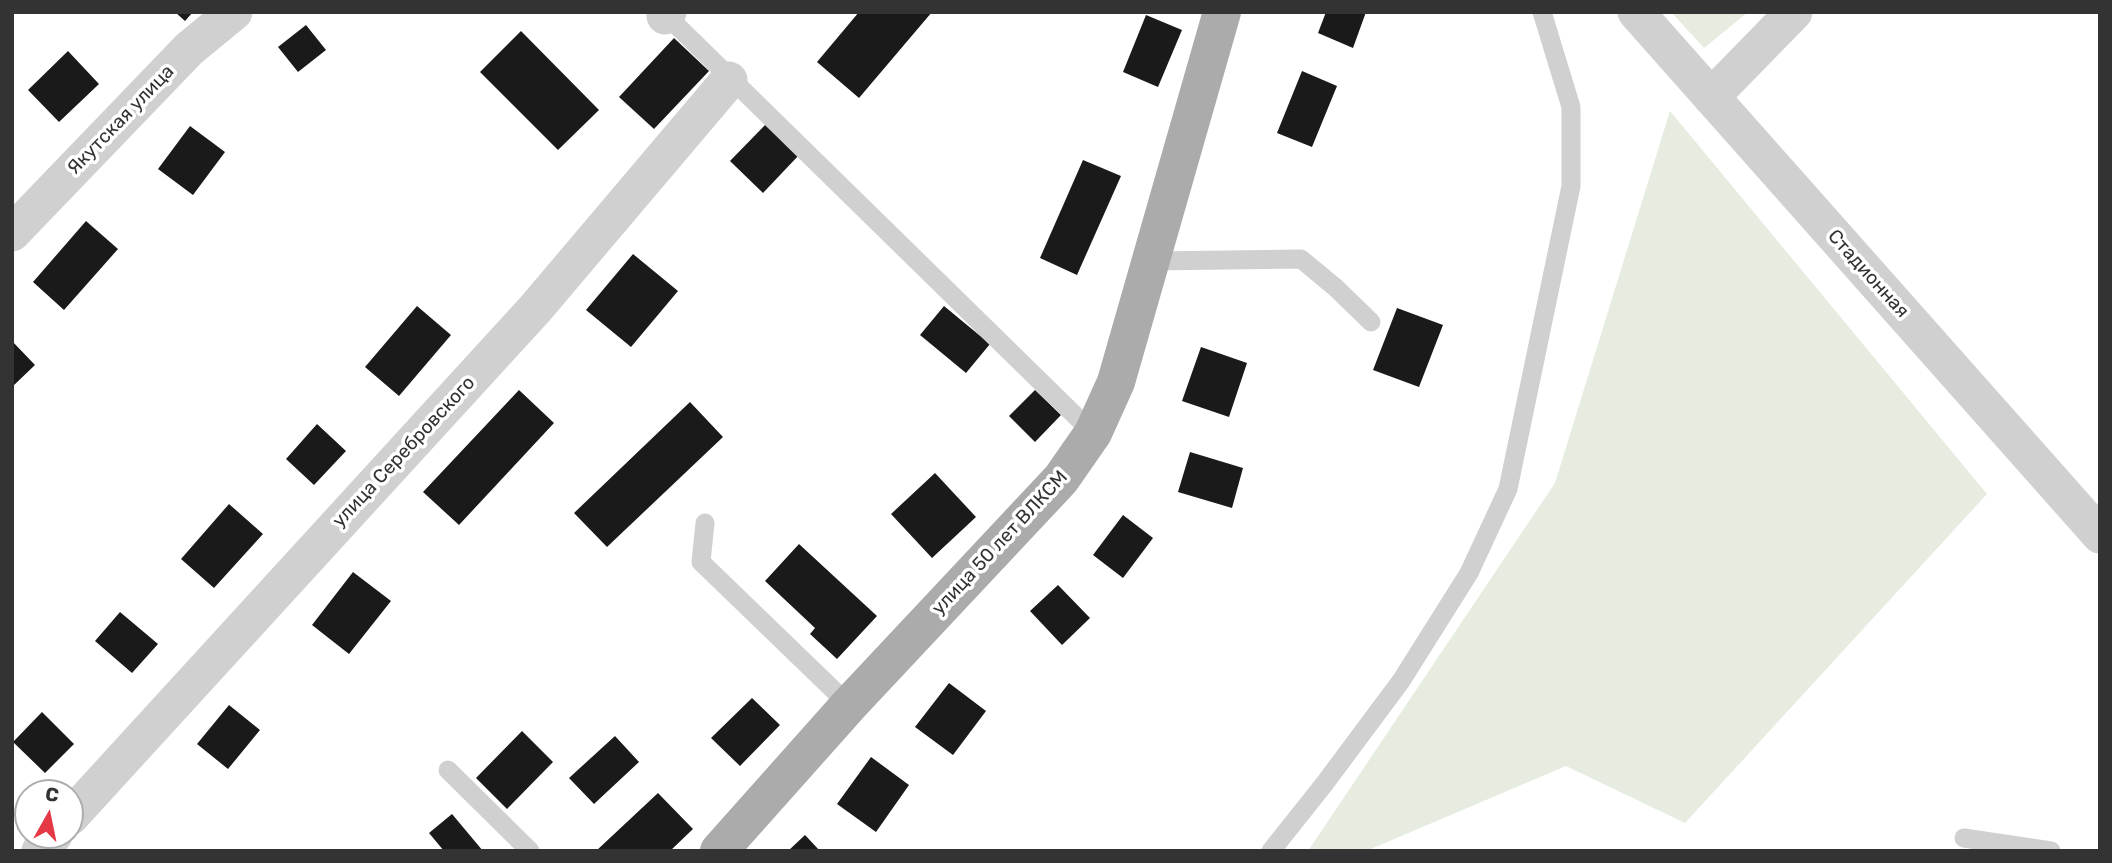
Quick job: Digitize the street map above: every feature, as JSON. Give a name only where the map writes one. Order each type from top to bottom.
[{"type":"main road","name":"улица 50 лет ВЛКСМ","points":[[719,851],[849,705],[1061,479],[1093,433],[1116,382],[1222,12]]},
{"type":"street","name":"Якутская улица","points":[[12,233],[189,49],[234,12]]},
{"type":"street","name":"Стадионная","points":[[1636,12],[2098,529]]},
{"type":"street","points":[[1711,97],[1794,12]]},
{"type":"street","name":"улица Серебровского","points":[[84,802],[535,309],[729,80]]},
{"type":"lane","points":[[1271,851],[1401,681],[1469,573],[1508,489],[1571,186],[1571,107],[1542,12]]},
{"type":"lane","points":[[665,13],[729,80],[1093,433]]},
{"type":"lane","points":[[1152,261],[1301,259],[1371,322]]},
{"type":"lane","points":[[705,523],[702,562],[849,705]]},
{"type":"lane","points":[[448,770],[530,851]]},
{"type":"lane","points":[[1964,838],[2052,851]]},
{"type":"shaded area","points":[[1671,12],[1748,12],[1704,48]]},
{"type":"shaded area","points":[[1670,111],[1987,494],[1685,823],[1566,766],[1366,851],[1308,851],[1555,483]]},
{"type":"building","points":[[175,12],[193,12],[185,21]]},
{"type":"building","points":[[859,12],[932,12],[859,98],[817,62]]},
{"type":"building","points":[[1326,12],[1366,12],[1353,48],[1318,33]]},
{"type":"building","points":[[1146,15],[1182,30],[1158,87],[1123,72]]},
{"type":"building","points":[[306,25],[326,50],[298,72],[278,47]]},
{"type":"building","points":[[521,31],[599,110],[558,150],[480,72]]},
{"type":"building","points":[[674,38],[709,71],[654,129],[619,97]]},
{"type":"building","points":[[68,51],[99,84],[59,122],[28,90]]},
{"type":"building","points":[[1302,71],[1337,86],[1312,147],[1277,133]]},
{"type":"building","points":[[767,123],[799,155],[763,193],[730,161]]},
{"type":"building","points":[[190,126],[225,152],[193,195],[158,169]]},
{"type":"building","points":[[1083,160],[1121,176],[1077,275],[1040,258]]},
{"type":"building","points":[[86,221],[118,249],[64,310],[33,282]]},
{"type":"building","points":[[633,254],[678,291],[631,347],[586,310]]},
{"type":"building","points":[[417,306],[451,335],[399,396],[365,367]]},
{"type":"building","points":[[944,306],[990,344],[966,373],[920,335]]},
{"type":"building","points":[[1397,308],[1443,325],[1419,387],[1373,370]]},
{"type":"building","points":[[12,341],[35,365],[12,387]]},
{"type":"building","points":[[1201,347],[1247,363],[1229,417],[1182,401]]},
{"type":"building","points":[[519,390],[554,423],[459,525],[423,492]]},
{"type":"building","points":[[1035,390],[1061,415],[1035,442],[1009,416]]},
{"type":"building","points":[[690,402],[723,437],[607,547],[574,513]]},
{"type":"building","points":[[317,424],[346,451],[314,485],[286,459]]},
{"type":"building","points":[[1190,452],[1243,468],[1232,508],[1178,492]]},
{"type":"building","points":[[935,473],[976,517],[932,558],[891,514]]},
{"type":"building","points":[[229,504],[263,534],[214,588],[181,559]]},
{"type":"building","points":[[1123,515],[1153,538],[1123,578],[1093,555]]},
{"type":"building","points":[[799,544],[877,616],[837,659],[810,634],[815,628],[765,581]]},
{"type":"building","points":[[353,572],[391,601],[349,654],[312,625]]},
{"type":"building","points":[[1058,585],[1090,618],[1062,645],[1030,611]]},
{"type":"building","points":[[120,612],[158,644],[132,673],[95,641]]},
{"type":"building","points":[[949,683],[986,711],[953,755],[915,727]]},
{"type":"building","points":[[752,698],[780,725],[740,766],[711,738]]},
{"type":"building","points":[[229,705],[260,730],[228,769],[197,744]]},
{"type":"building","points":[[42,712],[74,744],[45,773],[13,742]]},
{"type":"building","points":[[522,731],[553,762],[507,809],[476,778]]},
{"type":"building","points":[[615,736],[639,762],[594,804],[569,778]]},
{"type":"building","points":[[871,757],[909,785],[876,832],[837,804]]},
{"type":"building","points":[[658,793],[693,829],[670,851],[596,851]]},
{"type":"building","points":[[452,814],[483,851],[444,851],[429,833]]},
{"type":"building","points":[[805,835],[820,851],[788,851]]}]
